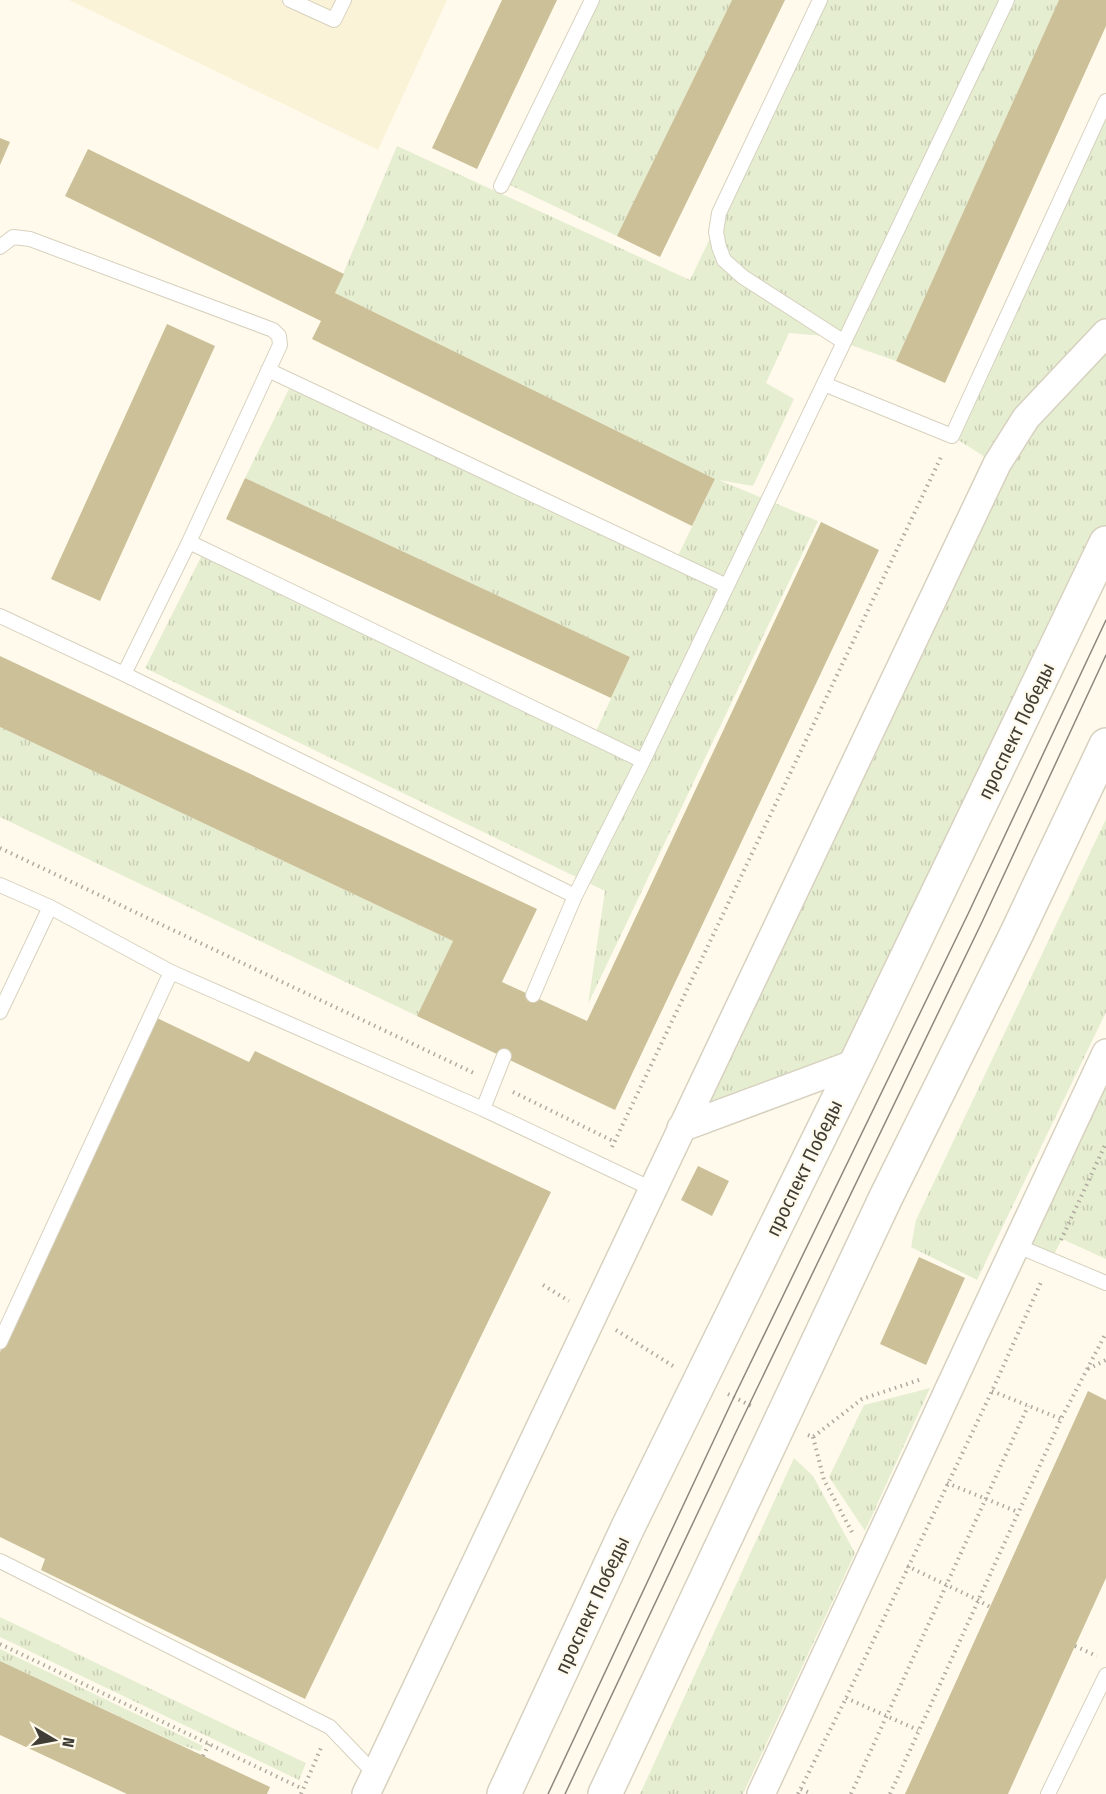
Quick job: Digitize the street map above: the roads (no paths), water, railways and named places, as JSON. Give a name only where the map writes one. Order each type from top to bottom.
[{"type":"main road","name":"проспект Победы","points":[[504,1794],[628,1527],[856,1063],[1106,543]]},
{"type":"main road","points":[[605,1794],[886,1197],[1015,937],[1106,745]]},
{"type":"street","points":[[371,1784],[997,464],[1026,418],[1106,333]]},
{"type":"street","points":[[761,1794],[1106,1053]]},
{"type":"street","points":[[681,1128],[856,1063]]},
{"type":"lane","points":[[290,0],[334,20],[344,0]]},
{"type":"lane","points":[[501,186],[592,0]]},
{"type":"lane","points":[[820,0],[719,213],[716,232],[724,260],[743,277],[844,342]]},
{"type":"lane","points":[[533,995],[575,896],[643,761],[1007,0]]},
{"type":"lane","points":[[824,384],[952,436],[1106,101]]},
{"type":"lane","points":[[0,247],[13,237],[30,239],[273,330],[279,336],[280,345],[189,542],[124,674]]},
{"type":"lane","points":[[268,370],[727,586]]},
{"type":"lane","points":[[189,542],[643,761]]},
{"type":"lane","points":[[0,616],[124,674],[575,896]]},
{"type":"lane","points":[[0,885],[50,908],[171,972],[483,1109],[652,1190]]},
{"type":"lane","points":[[0,1012],[50,908]]},
{"type":"lane","points":[[0,1342],[171,972]]},
{"type":"lane","points":[[483,1109],[504,1056]]},
{"type":"lane","points":[[1015,1245],[1106,1283]]},
{"type":"lane","points":[[0,1561],[330,1727],[371,1784]]},
{"type":"lane","points":[[1048,1794],[1106,1675]]},
{"type":"tram line","points":[[548,1794],[734,1397],[968,914],[1106,620]]},
{"type":"tram line","points":[[565,1794],[735,1434],[982,922],[1106,655]]}]
